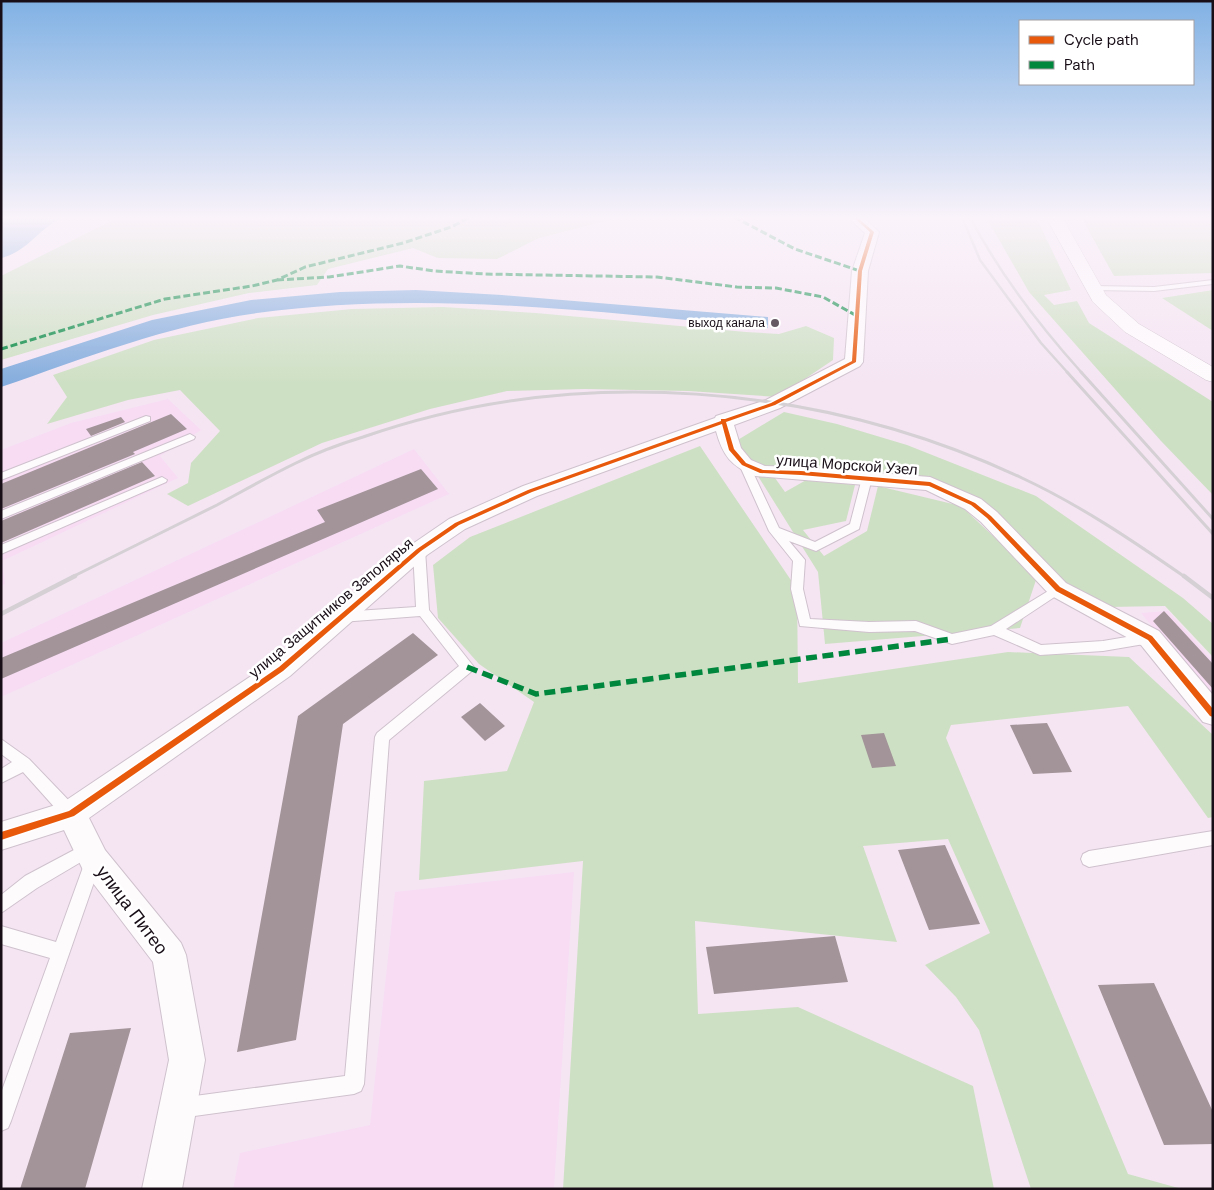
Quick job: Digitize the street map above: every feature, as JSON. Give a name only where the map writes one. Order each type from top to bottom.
[{"type":"main road","points":[[1085,273],[1099,298],[1132,328],[1213,376]]},
{"type":"street","name":"улица Защитников Заполярья","points":[[1,836],[71,814],[281,669],[419,550],[457,524],[530,491],[723,420],[773,404],[854,362],[860,273]]},
{"type":"street","points":[[723,420],[731,450],[744,464]]},
{"type":"street","name":"улица Морской Узел","points":[[744,464],[762,472],[930,484],[973,504],[989,517],[1058,589],[1150,638],[1213,714]]},
{"type":"street","name":"улица Питео","points":[[71,814],[91,854],[168,955],[187,1060],[162,1189]]},
{"type":"lane","points":[[1093,288],[1154,289],[1213,282]]},
{"type":"lane","points":[[1,477],[146,419]]},
{"type":"lane","points":[[1,515],[190,437]]},
{"type":"lane","points":[[744,464],[775,531],[799,560],[797,589],[805,623],[869,627],[916,626],[952,639],[995,630],[1058,589]]},
{"type":"lane","points":[[775,531],[816,546],[855,526],[867,478]]},
{"type":"lane","points":[[1,550],[162,480]]},
{"type":"lane","points":[[177,1108],[354,1084],[382,737],[467,667],[423,611],[419,550]]},
{"type":"lane","points":[[341,617],[423,611]]},
{"type":"lane","points":[[995,630],[1040,650],[1103,646],[1150,638]]},
{"type":"lane","points":[[1,746],[24,763],[71,814]]},
{"type":"lane","points":[[1,777],[24,763]]},
{"type":"lane","points":[[1089,859],[1213,838]]},
{"type":"lane","points":[[1,905],[31,882],[91,854]]},
{"type":"lane","points":[[1,1121],[61,952],[91,854]]},
{"type":"lane","points":[[1,935],[61,952]]},
{"type":"shaded area","points":[[168,399],[201,430],[160,456],[178,478],[2,561],[5,584],[1,586],[1,450],[71,423]]},
{"type":"shaded area","points":[[414,449],[449,494],[1,697],[1,643]]},
{"type":"shaded area","points":[[1168,611],[1213,661],[1213,699],[1141,613]]},
{"type":"shaded area","points":[[574,872],[554,1189],[233,1189],[240,1153],[370,1125],[395,892]]},
{"type":"green space","points":[[8,273],[326,273],[317,285],[249,293],[153,315],[1,360],[1,276]]},
{"type":"green space","points":[[1018,273],[1063,273],[1071,290],[1044,295],[1054,305],[1077,301],[1089,323],[1213,402],[1213,495],[1161,441],[1029,292]]},
{"type":"green space","points":[[1112,273],[1213,273],[1213,273],[1114,276]]},
{"type":"green space","points":[[1213,290],[1213,331],[1162,298]]},
{"type":"green space","points":[[443,307],[779,334],[806,326],[834,338],[833,360],[778,397],[688,391],[585,389],[507,391],[430,409],[322,443],[188,506],[167,494],[188,483],[191,463],[220,431],[180,390],[128,400],[47,424],[67,397],[53,375],[154,340],[258,318],[352,309]]},
{"type":"green space","points":[[784,412],[837,424],[907,445],[1036,496],[1183,598],[1213,624],[1213,657],[1165,606],[1109,607],[1077,592],[1041,561],[930,481],[832,468],[768,468],[785,492],[808,479],[855,485],[846,521],[803,530],[824,556],[867,531],[878,486],[961,506],[1037,577],[1020,628],[825,644],[818,572],[736,441]]},
{"type":"green space","points":[[700,446],[797,589],[798,683],[1008,652],[1129,657],[1213,735],[1213,817],[1208,818],[1128,706],[951,725],[946,738],[1128,1174],[1182,1189],[1031,1189],[979,1030],[956,997],[925,965],[990,933],[948,839],[863,846],[897,942],[695,921],[698,1014],[798,1007],[973,1086],[994,1189],[563,1189],[583,861],[419,880],[424,781],[507,771],[534,702],[479,664],[438,618],[433,565],[470,537]]},
{"type":"water","points":[[416,290],[502,295],[768,317],[768,328],[577,310],[513,306],[385,303],[321,306],[224,318],[159,334],[1,387],[1,369],[152,320],[251,300],[340,292]]},
{"type":"building","points":[[171,414],[187,429],[133,452],[135,454],[1,509],[1,484]]},
{"type":"building","points":[[121,417],[125,422],[91,436],[86,429]]},
{"type":"building","points":[[142,462],[155,476],[1,543],[1,521]]},
{"type":"building","points":[[421,469],[438,489],[1,679],[1,658],[325,522],[317,510]]},
{"type":"building","points":[[1164,611],[1213,664],[1213,689],[1153,621]]},
{"type":"building","points":[[413,633],[438,655],[343,724],[296,1040],[237,1052],[298,716]]},
{"type":"building","points":[[480,703],[505,726],[485,741],[461,717]]},
{"type":"building","points":[[1047,723],[1072,772],[1033,774],[1010,725]]},
{"type":"building","points":[[884,733],[896,766],[872,768],[861,735]]},
{"type":"building","points":[[945,845],[980,924],[929,930],[898,850]]},
{"type":"building","points":[[835,936],[848,982],[714,994],[706,947]]},
{"type":"building","points":[[1154,983],[1213,1112],[1213,1144],[1164,1145],[1098,985]]},
{"type":"building","points":[[131,1028],[85,1189],[20,1189],[70,1033]]},
{"type":"railway","points":[[989,273],[1041,343],[1068,373]]},
{"type":"railway","points":[[1003,273],[1021,299],[1082,373]]},
{"type":"railway","points":[[1067,372],[1213,534]]},
{"type":"railway","points":[[1081,372],[1213,519]]},
{"type":"railway","points":[[72,577],[217,505],[296,463],[346,442],[444,414],[527,399],[611,392],[696,394],[781,404],[864,421],[944,446],[1022,478],[1065,500],[1126,537],[1185,577]]},
{"type":"railway","points":[[1,614],[75,576]]},
{"type":"railway","points":[[1184,576],[1213,598]]},
{"type":"marked path","points":[[1,349],[165,299],[252,286],[277,280],[293,273]]},
{"type":"marked path","points":[[277,280],[329,277],[358,273]]},
{"type":"marked path","points":[[460,273],[657,277],[737,287],[776,288],[823,297],[857,316]]},
{"type":"marked path","points":[[467,667],[536,694],[952,639]]},
{"type":"cycle path","points":[[1,836],[71,814],[281,669],[419,550],[457,524],[530,491],[773,404],[854,362],[860,273]]},
{"type":"cycle path","points":[[723,420],[731,449],[744,464],[762,472],[801,473],[930,484],[973,504],[989,517],[1058,589],[1150,638],[1213,714]]},
{"type":"place","name":"выход канала","points":[[775,323]]}]
